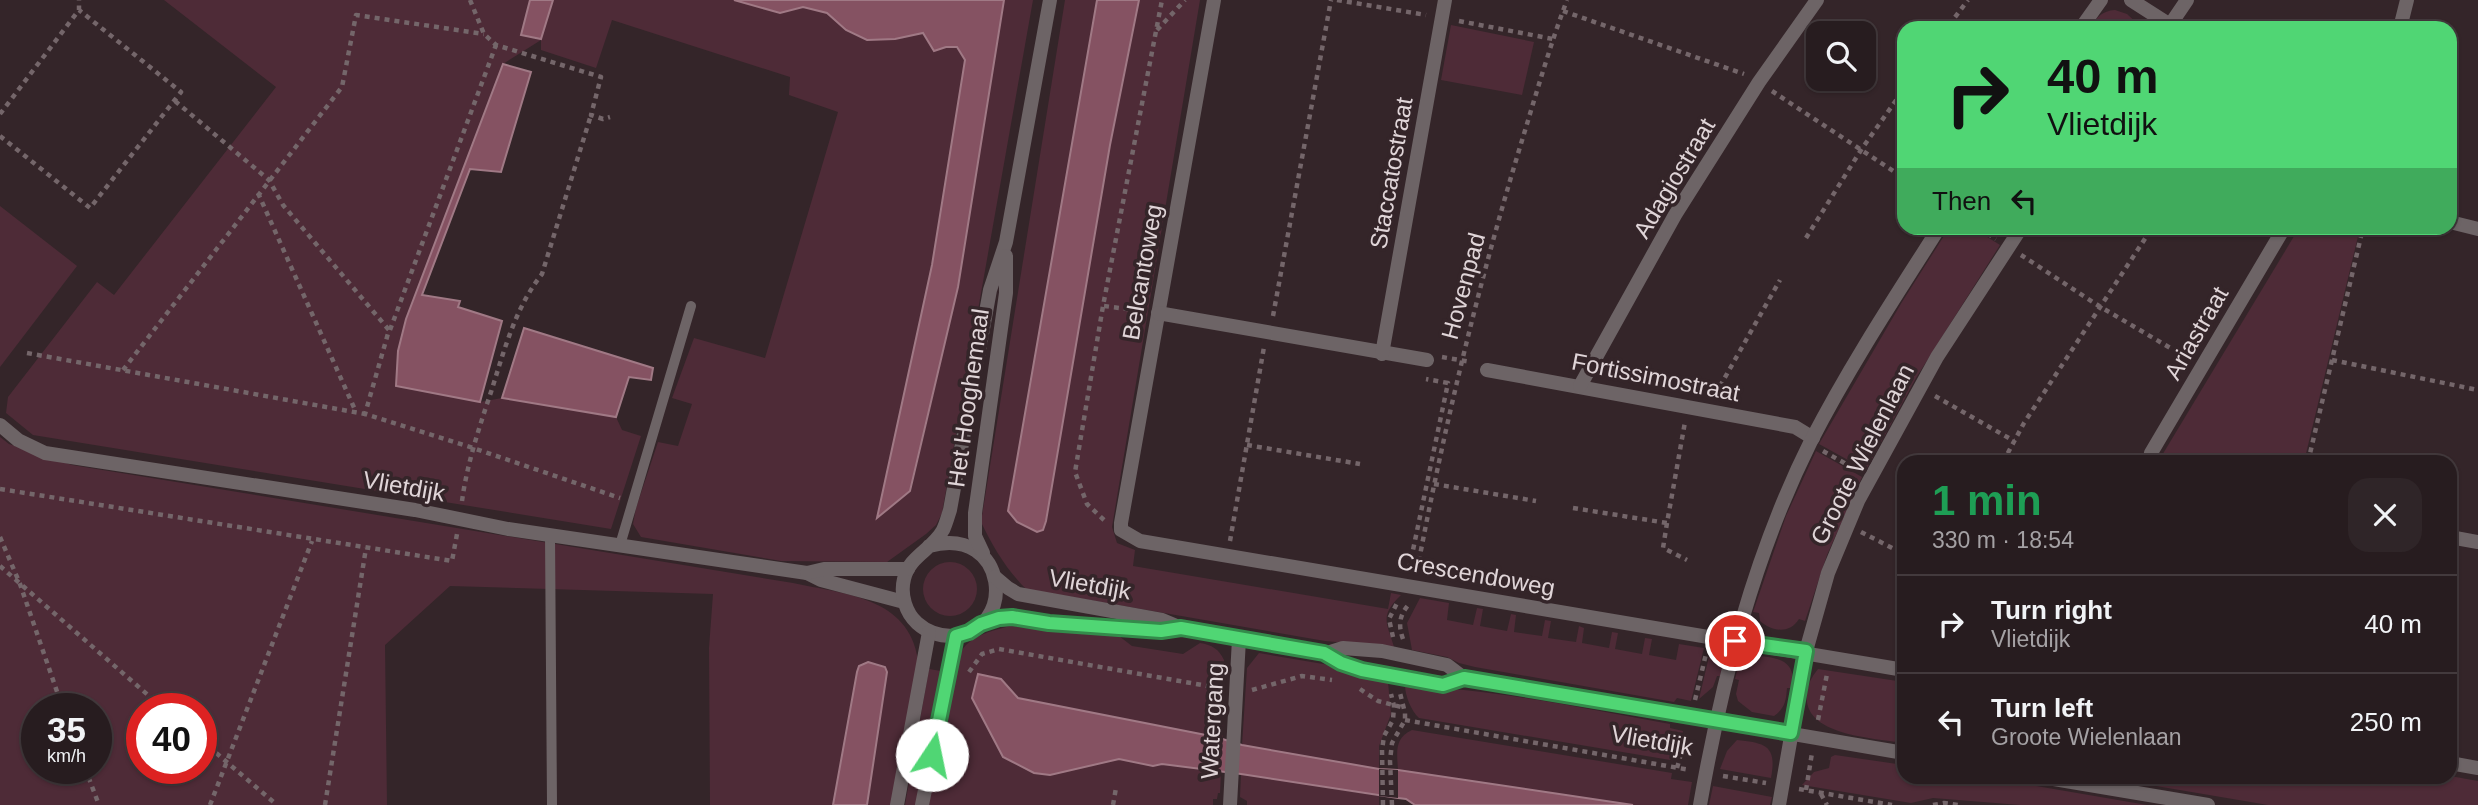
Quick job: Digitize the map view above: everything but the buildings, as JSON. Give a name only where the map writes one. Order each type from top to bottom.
[{"type":"street","name":"Het Hooghemaal","points":[[929,547],[943,530],[950,510],[990,290],[1006,242],[1049,0]]},
{"type":"street","name":"Belcantoweg","points":[[1121,523],[1214,0]]},
{"type":"street","name":"Staccatostraat","points":[[1382,354],[1445,0]]},
{"type":"street","name":"Adagiostraat","points":[[1580,386],[1675,215],[1759,82],[1817,0]]},
{"type":"street","points":[[2086,21],[2101,0]]},
{"type":"street","points":[[2131,0],[2161,21]]},
{"type":"street","points":[[2173,21],[2187,0]]},
{"type":"street","points":[[2402,21],[2407,0]]},
{"type":"street","points":[[2457,224],[2478,229]]},
{"type":"street","name":"Groote Wielenlaan","points":[[1700,805],[1735,641],[1788,491],[1877,327],[1935,235]]},
{"type":"street","name":"Groote Wielenlaan","points":[[1779,805],[1806,651],[1828,573],[1889,441],[2005,244],[2014,235]]},
{"type":"street","name":"Ariastraat","points":[[2151,455],[2280,235]]},
{"type":"street","name":"Het Hooghemaal","points":[[985,558],[975,536],[975,513],[1006,293],[1006,242]]},
{"type":"street","points":[[1158,313],[1427,360]]},
{"type":"street","name":"Fortissimostraat","points":[[1487,370],[1795,427],[1815,443]]},
{"type":"street","name":"Vlietdijk","points":[[0,425],[18,439],[45,453],[415,510],[550,535],[807,573],[821,580],[904,602]]},
{"type":"street","name":"Crescendoweg","points":[[1121,523],[1121,530],[1140,541],[1806,651],[1897,669]]},
{"type":"street","points":[[2457,538],[2478,542]]},
{"type":"street","points":[[956,542],[971,547],[985,558],[995,576],[995,600],[990,613],[981,624],[969,632],[944,636],[929,632],[917,623],[904,602],[902,590],[908,569],[918,554],[929,547],[956,542]]},
{"type":"street","name":"Vlietdijk","points":[[807,573],[824,569],[908,569]]},
{"type":"street","name":"Vlietdijk","points":[[995,576],[1018,594],[1161,620],[1181,628],[1324,653],[1341,663],[1443,685],[1464,678]]},
{"type":"street","name":"Vlietdijk","points":[[981,624],[1012,617],[1049,623],[1161,631],[1181,628]]},
{"type":"street","points":[[897,805],[929,632]]},
{"type":"street","points":[[922,805],[956,636]]},
{"type":"street","name":"Watergang","points":[[1230,805],[1239,639]]},
{"type":"street","name":"Vlietdijk","points":[[1324,653],[1343,648],[1367,649],[1447,665],[1464,678],[1897,752]]},
{"type":"street","points":[[2457,764],[2478,768]]},
{"type":"street","points":[[2084,784],[2208,805]]},
{"type":"lane","points":[[620,545],[691,306]]},
{"type":"lane","points":[[550,535],[552,805]]},
{"type":"path","points":[[0,114],[79,10],[79,0]]},
{"type":"path","points":[[0,489],[312,541],[452,561],[473,448],[517,315],[531,288],[542,274],[601,77],[496,45],[484,34],[470,0]]},
{"type":"path","points":[[1121,523],[1103,519],[1087,504],[1074,472],[1162,0]]},
{"type":"path","points":[[1155,33],[1185,0]]},
{"type":"path","points":[[1228,556],[1331,0]]},
{"type":"path","name":"Hovenpad","points":[[1410,585],[1461,360],[1501,211],[1567,0]]},
{"type":"path","points":[[1952,21],[1968,0]]},
{"type":"path","points":[[0,136],[90,208],[181,92],[79,10]]},
{"type":"path","points":[[122,370],[342,87],[356,15],[484,34]]},
{"type":"path","points":[[365,414],[389,330],[496,45]]},
{"type":"path","points":[[1806,238],[1861,150],[1897,99]]},
{"type":"path","points":[[175,101],[268,180],[283,205],[389,330]]},
{"type":"path","points":[[591,115],[603,120],[610,117]]},
{"type":"path","points":[[258,193],[356,413]]},
{"type":"path","points":[[1990,235],[2099,306],[2202,367]]},
{"type":"path","points":[[2007,455],[2099,306],[2147,235]]},
{"type":"path","points":[[2310,455],[2361,235]]},
{"type":"path","points":[[1712,411],[1715,396],[1780,280]]},
{"type":"path","points":[[1103,306],[1158,313]]},
{"type":"path","points":[[1251,349],[1277,354]]},
{"type":"path","points":[[27,353],[365,414],[631,502]]},
{"type":"path","points":[[1427,360],[1442,357],[1461,360],[1480,364],[1487,370]]},
{"type":"path","points":[[2332,360],[2478,390]]},
{"type":"path","points":[[1395,654],[1389,619],[1392,610],[1410,585],[1448,383],[1421,379]]},
{"type":"path","points":[[1920,388],[2014,441]]},
{"type":"path","points":[[1687,560],[1663,548],[1688,406]]},
{"type":"path","points":[[1815,443],[1864,473]]},
{"type":"path","points":[[1247,445],[1360,464]]},
{"type":"path","points":[[1434,484],[1536,501]]},
{"type":"path","points":[[1573,508],[1667,523]]},
{"type":"path","points":[[1848,526],[1897,550]]},
{"type":"path","points":[[0,537],[20,584],[57,693]]},
{"type":"path","points":[[1219,538],[1231,540]]},
{"type":"path","points":[[210,805],[312,541]]},
{"type":"path","points":[[325,805],[366,548]]},
{"type":"path","points":[[0,566],[146,693]]},
{"type":"path","points":[[947,680],[959,684],[966,681],[973,664],[982,654],[999,649],[1235,691],[1253,690],[1301,676],[1339,681]]},
{"type":"path","points":[[1383,805],[1384,736],[1393,720],[1394,706],[1391,696],[1392,675]]},
{"type":"path","points":[[1349,685],[1378,701],[1405,708]]},
{"type":"path","name":"Vlietdijk","points":[[1392,804],[1390,761],[1393,738],[1405,720],[1892,805]]},
{"type":"path","points":[[217,754],[277,805]]},
{"type":"path","points":[[91,784],[99,805]]},
{"type":"path","points":[[1113,805],[1116,788]]},
{"type":"path","points":[[1820,793],[1828,805]]},
{"type":"path","points":[[1933,805],[1958,805]]},
{"type":"shaded area","points":[[164,0],[530,0],[521,34],[541,39],[553,0],[734,0],[780,13],[803,7],[827,13],[846,30],[895,39],[924,33],[946,47],[957,47],[965,60],[932,265],[878,517],[911,491],[958,287],[1004,0],[1033,0],[942,513],[936,525],[887,562],[781,561],[641,537],[633,524],[658,442],[678,446],[692,404],[672,398],[694,338],[765,358],[838,112],[789,95],[790,77],[612,20],[596,68],[541,50],[541,40],[503,64],[406,319],[398,351],[480,402],[502,398],[616,417],[622,430],[641,436],[611,529],[33,435],[6,413],[8,397],[97,282],[114,295],[276,87]]},
{"type":"shaded area","points":[[530,0],[553,0],[541,39],[521,35]]},
{"type":"shaded area","points":[[734,0],[1004,0],[958,287],[910,491],[877,518],[932,265],[965,60],[957,47],[934,51],[923,33],[895,39],[867,40],[846,30],[827,13],[803,7],[780,13]]},
{"type":"shaded area","points":[[1065,0],[1200,0],[1112,527],[1117,543],[1135,550],[1133,566],[1388,609],[1391,593],[1401,595],[1387,614],[1387,626],[1394,647],[1325,641],[1026,589],[1006,566],[981,522]]},
{"type":"shaded area","points":[[1097,0],[1139,0],[1110,145],[1046,521],[1043,530],[1037,532],[1017,522],[1008,511]]},
{"type":"shaded area","points":[[2115,10],[2127,14],[2134,21],[2095,21],[2107,12]]},
{"type":"shaded area","points":[[1451,25],[1534,42],[1522,95],[1441,80]]},
{"type":"shaded area","points":[[503,64],[531,72],[501,172],[470,169],[422,295],[460,301],[458,307],[502,321],[480,402],[396,386],[398,351],[406,319]]},
{"type":"shaded area","points":[[0,206],[77,266],[0,367]]},
{"type":"shaded area","points":[[1945,235],[1984,235],[2000,245],[1916,378],[1866,470],[1819,444]]},
{"type":"shaded area","points":[[2295,235],[2358,235],[2306,455],[2162,455]]},
{"type":"shaded area","points":[[524,328],[653,368],[651,380],[629,377],[616,417],[502,398]]},
{"type":"shaded area","points":[[0,437],[9,444],[72,465],[833,591],[871,602],[888,611],[902,623],[912,639],[918,660],[893,805],[867,805],[885,667],[866,663],[859,666],[833,805],[710,805],[709,648],[713,594],[450,586],[385,645],[387,805],[0,805]]},
{"type":"shaded area","points":[[1816,451],[1862,477],[1827,555],[1805,621],[1799,619],[1791,627],[1775,629],[1765,625],[1760,621],[1759,613],[1753,612],[1786,516]]},
{"type":"shaded area","points":[[955,562],[965,566],[973,574],[977,589],[973,604],[965,612],[945,616],[935,612],[927,604],[923,584],[927,574],[935,566]]},
{"type":"shaded area","points":[[1420,598],[1449,603],[1447,620],[1473,625],[1477,608],[1483,609],[1480,626],[1507,631],[1511,614],[1516,615],[1514,632],[1542,636],[1545,620],[1551,621],[1548,638],[1576,642],[1579,626],[1584,628],[1582,643],[1609,648],[1612,632],[1618,633],[1615,649],[1642,654],[1645,638],[1652,639],[1649,655],[1676,660],[1679,644],[1704,648],[1691,701],[1677,698],[1674,702],[1475,667],[1447,657],[1412,650],[1407,623]]},
{"type":"shaded area","points":[[1011,626],[1050,631],[1115,633],[1132,646],[1183,654],[1200,643],[1217,650],[1224,660],[1223,739],[1018,698],[1001,679],[972,697],[1003,757],[1050,775],[1118,759],[1153,766],[1162,764],[1221,772],[1220,793],[1217,799],[1213,799],[1213,805],[929,805],[948,695],[960,655],[966,645],[976,638]]},
{"type":"shaded area","points":[[1711,648],[1721,657],[1720,676],[1717,676],[1713,687],[1699,699]]},
{"type":"shaded area","points":[[1259,653],[1329,665],[1366,679],[1388,682],[1391,714],[1379,746],[1379,769],[1242,745],[1247,668]]},
{"type":"shaded area","points":[[1753,655],[1777,659],[1791,671],[1792,688],[1787,688],[1784,704],[1774,716],[1752,712],[1738,701],[1736,694],[1739,680],[1735,679],[1737,670],[1743,661]]},
{"type":"shaded area","points":[[868,662],[885,667],[887,672],[867,805],[833,805],[857,672],[859,666]]},
{"type":"shaded area","points":[[929,669],[941,671],[918,805],[905,805]]},
{"type":"shaded area","points":[[1818,669],[1897,681],[1897,742],[1859,736],[1827,726],[1816,718],[1808,707],[1807,693]]},
{"type":"shaded area","points":[[978,674],[1001,679],[1018,698],[1216,737],[1242,745],[1379,769],[1633,805],[1415,805],[1406,799],[1241,774],[1162,764],[1153,766],[1119,759],[1050,775],[1034,773],[1003,757],[972,698]]},
{"type":"shaded area","points":[[1405,685],[1542,701],[1670,724],[1670,728],[1683,731],[1676,761],[1419,718],[1409,703]]},
{"type":"shaded area","points":[[1412,730],[1672,773],[1671,779],[1692,782],[1688,805],[1633,805],[1398,770],[1399,742]]},
{"type":"shaded area","points":[[1737,740],[1767,748],[1772,759],[1771,778],[1720,769],[1727,751]]},
{"type":"shaded area","points":[[1835,755],[1897,764],[1897,784],[2024,784],[2147,805],[2020,805],[1933,798],[1911,803],[1802,785],[1814,772],[1829,768],[1831,757]]},
{"type":"shaded area","points":[[1241,774],[1379,796],[1379,805],[1247,805],[1247,801],[1240,797]]},
{"type":"shaded area","points":[[2457,777],[2478,781],[2478,805],[2268,805],[2144,784],[2457,784]]},
{"type":"shaded area","points":[[1713,786],[1772,797],[1770,805],[1709,805]]},
{"type":"pier","points":[[1379,769],[1398,770],[1398,798],[1379,796]]},
{"type":"route","points":[[932,755],[956,636],[999,618],[1161,631],[1181,628],[1324,653],[1341,663],[1362,670],[1443,685],[1464,678],[1791,733],[1806,651],[1735,641]]}]
